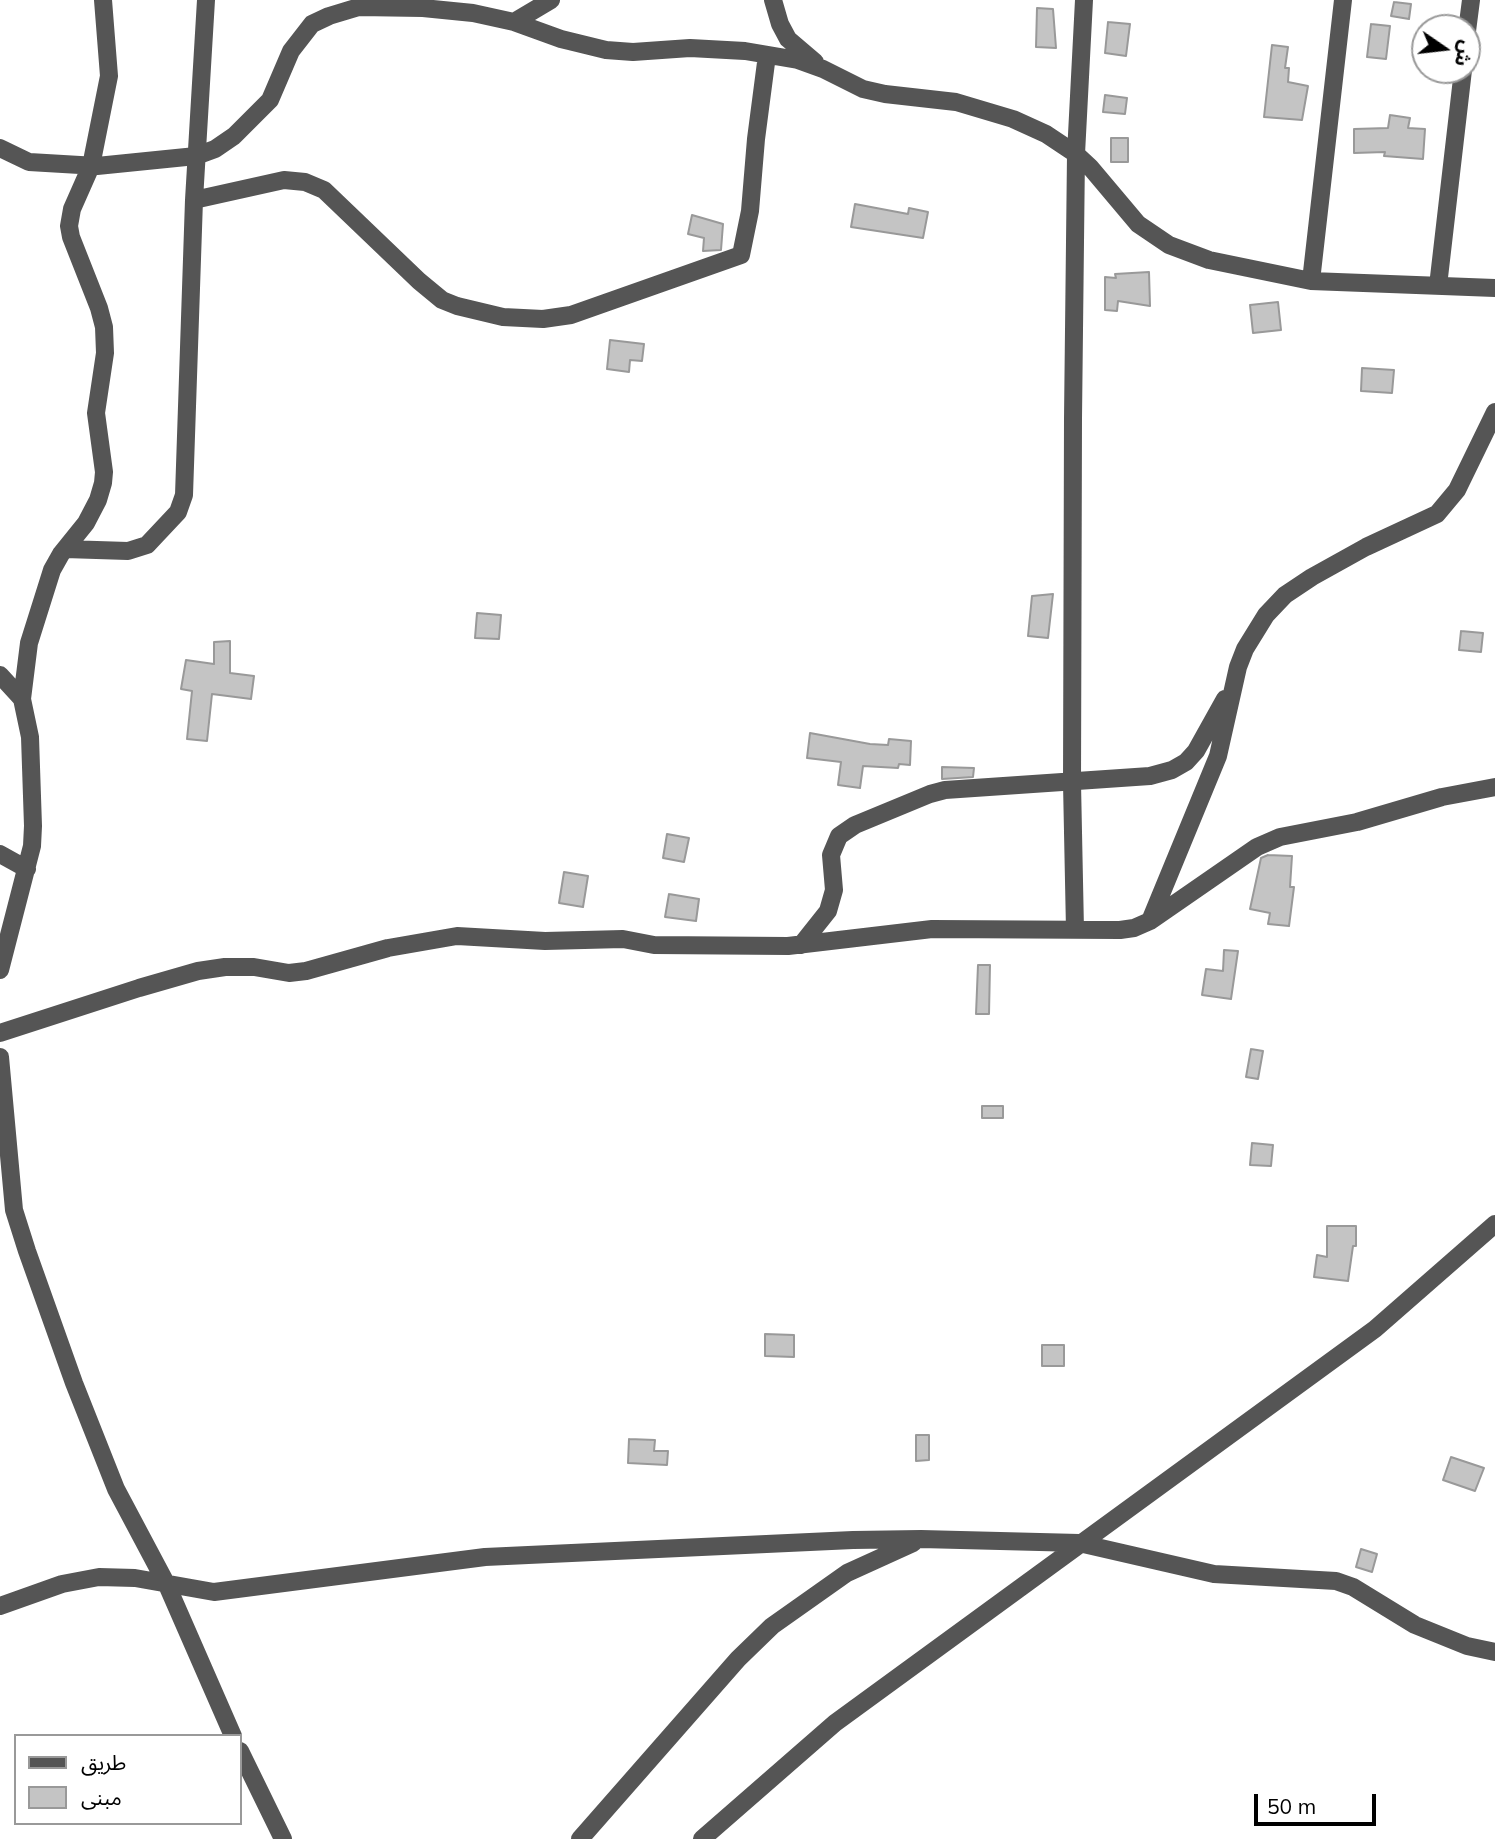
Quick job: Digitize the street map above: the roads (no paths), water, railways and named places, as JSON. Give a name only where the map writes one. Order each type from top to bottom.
[{"type":"street","points":[[0,970],[27,869],[33,825],[30,737],[22,699],[29,643],[52,570],[86,523],[103,483],[96,413],[105,353],[104,327],[69,226],[72,209],[91,166],[109,76],[103,0]]},
{"type":"street","points":[[65,550],[128,551],[147,545],[178,512],[184,495],[194,200],[206,0]]},
{"type":"street","points":[[514,22],[551,0]]},
{"type":"street","points":[[773,0],[788,39],[823,68]]},
{"type":"street","points":[[1075,930],[1072,783],[1076,155],[1084,0]]},
{"type":"street","points":[[1311,281],[1342,0]]},
{"type":"street","points":[[0,148],[29,162],[91,166],[196,156],[215,149],[234,136],[270,100],[291,51],[312,24],[359,8],[463,6],[606,50],[633,52],[690,48],[797,60],[823,68],[863,89],[956,102],[1013,120],[1046,134],[1076,155],[1090,167],[1138,224],[1169,245],[1209,260],[1311,281],[1495,288]]},
{"type":"street","points":[[194,200],[284,180],[305,182],[324,190],[442,300],[503,317],[543,319],[571,315],[648,290],[741,254],[750,211],[767,55]]},
{"type":"street","points":[[1438,286],[1461,84]]},
{"type":"street","points":[[1150,921],[1218,756],[1232,686],[1241,658],[1266,615],[1285,595],[1312,577],[1366,547],[1437,514],[1448,503],[1495,412]]},
{"type":"street","points":[[0,675],[22,699]]},
{"type":"street","points":[[801,944],[828,911],[834,890],[831,855],[839,836],[855,825],[945,790],[1072,783],[1150,776],[1172,770],[1186,762],[1202,740],[1232,686]]},
{"type":"street","points":[[0,1033],[198,971],[254,967],[289,973],[306,971],[388,948],[457,936],[545,942],[623,939],[654,945],[801,944],[932,929],[1134,928],[1150,921],[1257,847],[1280,837],[1357,822],[1443,797],[1495,787]]},
{"type":"street","points":[[0,854],[27,869]]},
{"type":"street","points":[[0,1057],[15,1210],[27,1251],[74,1383],[116,1489],[167,1585],[232,1734]]},
{"type":"street","points":[[702,1839],[835,1723],[1375,1329],[1495,1224]]},
{"type":"street","points":[[580,1839],[738,1659],[772,1626],[847,1573],[920,1539]]},
{"type":"street","points":[[0,1606],[62,1584],[99,1577],[135,1578],[167,1585],[224,1591],[485,1557],[920,1539],[1079,1543],[1214,1574],[1336,1581],[1353,1587],[1415,1625],[1467,1646],[1495,1652]]},
{"type":"street","points":[[242,1755],[283,1839]]}]
